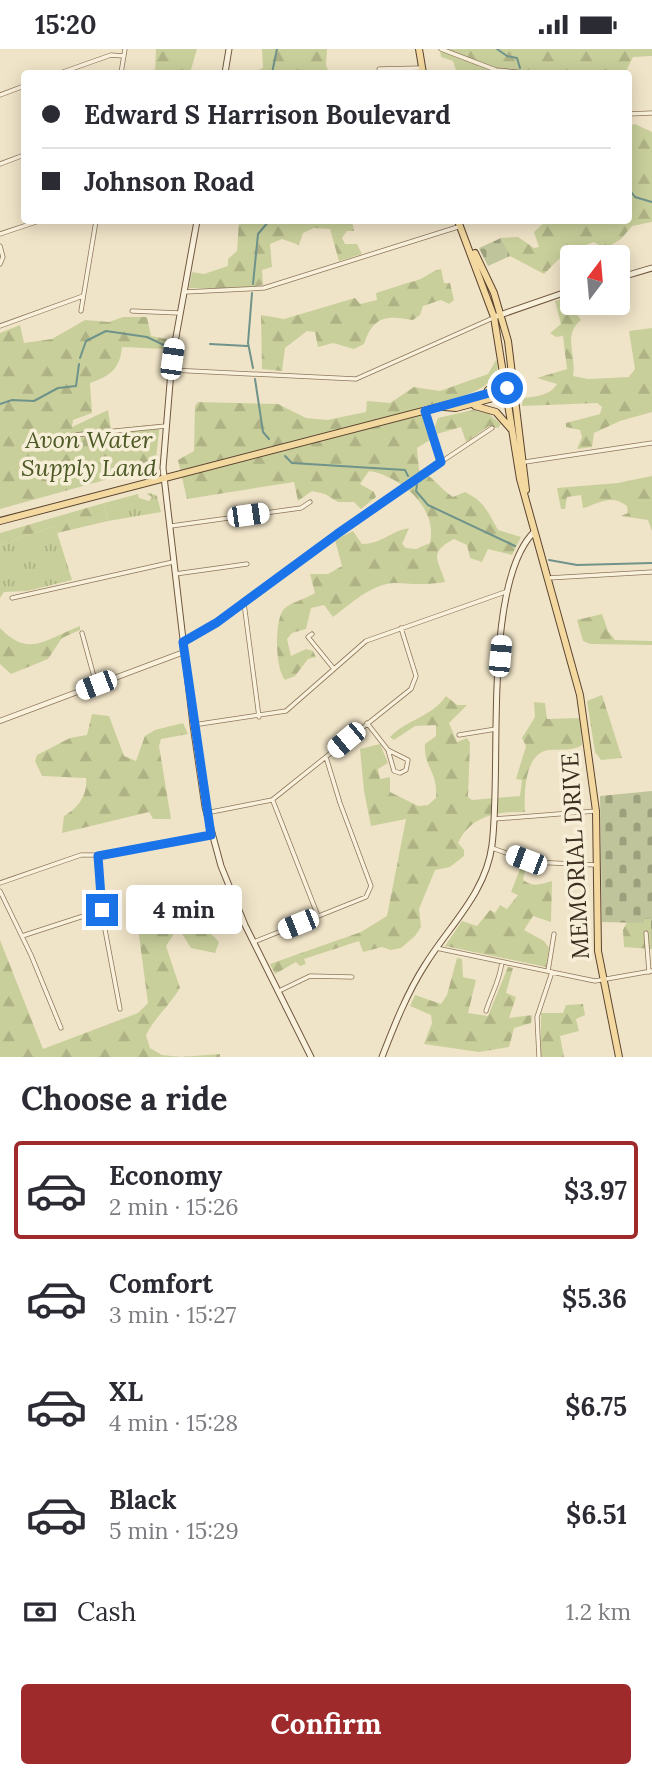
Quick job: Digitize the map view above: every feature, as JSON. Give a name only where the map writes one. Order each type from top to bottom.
[{"type":"main road","points":[[226,70],[229,49]]},
{"type":"main road","points":[[419,49],[422,70]]},
{"type":"main road","points":[[196,224],[171,370],[163,479],[206,813],[228,885],[311,1057]]},
{"type":"main road","points":[[459,224],[498,315],[525,462],[526,492]]},
{"type":"main road","points":[[630,274],[652,268]]},
{"type":"main road","points":[[498,315],[560,295]]},
{"type":"main road","points":[[498,315],[504,366],[511,390],[513,433],[520,479],[526,492]]},
{"type":"main road","points":[[0,521],[442,407],[473,396],[498,383],[504,366]]},
{"type":"main road","points":[[473,396],[511,390]]},
{"type":"main road","points":[[456,408],[511,390]]},
{"type":"main road","points":[[442,407],[489,408],[502,417],[513,433]]},
{"type":"main road","name":"MEMORIAL DRIVE","points":[[526,492],[534,532],[577,679],[596,811],[597,935],[603,981],[619,1057]]},
{"type":"main road","points":[[382,1057],[419,976],[477,891],[492,848],[495,729],[503,614],[524,542],[534,532]]},
{"type":"street","points":[[122,70],[125,49]]},
{"type":"street","points":[[441,49],[496,70]]},
{"type":"street","points":[[68,70],[111,55],[124,56]]},
{"type":"street","points":[[379,69],[400,70]]},
{"type":"street","points":[[0,95],[21,87]]},
{"type":"street","points":[[632,114],[652,113]]},
{"type":"street","points":[[0,164],[21,156]]},
{"type":"street","points":[[0,234],[29,224]]},
{"type":"street","points":[[81,311],[96,224]]},
{"type":"street","points":[[183,292],[264,288],[456,224]]},
{"type":"street","points":[[0,246],[1,263]]},
{"type":"street","points":[[0,326],[84,296]]},
{"type":"street","points":[[131,311],[179,313]]},
{"type":"street","points":[[171,370],[358,378],[498,315]]},
{"type":"street","points":[[425,411],[441,462]]},
{"type":"street","points":[[74,435],[166,426]]},
{"type":"street","points":[[183,642],[209,628],[492,428]]},
{"type":"street","points":[[525,462],[652,443]]},
{"type":"street","points":[[169,526],[301,508],[310,502]]},
{"type":"street","points":[[12,599],[173,562]]},
{"type":"street","points":[[174,574],[247,564]]},
{"type":"street","points":[[548,579],[652,572]]},
{"type":"street","points":[[194,725],[259,717],[292,707],[366,641],[508,591]]},
{"type":"street","points":[[244,603],[259,717]]},
{"type":"street","points":[[206,813],[272,800],[415,683],[415,671],[401,628]]},
{"type":"street","points":[[82,633],[96,685]]},
{"type":"street","points":[[312,634],[308,637],[334,669]]},
{"type":"street","points":[[0,722],[184,652]]},
{"type":"street","points":[[367,723],[388,750],[394,771],[400,773],[406,770],[408,760],[388,750]]},
{"type":"street","points":[[459,735],[495,729]]},
{"type":"street","points":[[254,942],[366,897],[371,888],[326,757]]},
{"type":"street","points":[[272,800],[318,916]]},
{"type":"street","points":[[494,819],[596,811]]},
{"type":"street","points":[[0,883],[73,857],[98,856],[211,835]]},
{"type":"street","points":[[492,848],[532,862],[596,865]]},
{"type":"street","points":[[98,856],[102,910],[120,1009]]},
{"type":"street","points":[[0,891],[61,1028]]},
{"type":"street","points":[[22,936],[102,910]]},
{"type":"street","points":[[436,948],[603,981],[650,971],[646,933]]},
{"type":"street","points":[[539,1057],[537,1017],[550,972],[554,934]]},
{"type":"street","points":[[486,1011],[491,994],[499,984],[502,962]]},
{"type":"street","points":[[279,991],[310,976],[352,977]]},
{"type":"green space","points":[[156,49],[197,49],[191,70],[155,70]]},
{"type":"green space","points":[[262,49],[327,49],[328,70],[259,70],[263,68]]},
{"type":"green space","points":[[440,49],[652,49],[652,56],[633,57],[626,70],[456,70],[453,61],[441,57]]},
{"type":"green space","points":[[635,124],[652,132],[652,222],[632,226],[611,245],[599,245],[594,242],[586,245],[560,245],[560,258],[544,274],[510,256],[501,238],[518,237],[534,248],[539,247],[534,232],[543,224],[632,224],[632,125]]},
{"type":"green space","points":[[239,224],[353,224],[354,231],[347,231],[342,238],[345,244],[357,244],[362,254],[339,261],[330,229],[314,228],[303,233],[299,245],[282,239],[270,244],[272,267],[262,270],[263,285],[236,289],[189,288],[192,272],[204,274],[228,266],[228,259],[237,251]]},
{"type":"green space","points":[[501,238],[510,256],[488,266],[479,248]]},
{"type":"green space","points":[[441,269],[444,283],[450,283],[454,300],[449,304],[441,300],[423,306],[420,315],[413,320],[383,319],[372,327],[364,344],[354,349],[333,343],[318,347],[315,332],[307,331],[285,348],[282,371],[262,369],[261,315],[284,319],[355,298],[360,304],[377,300],[376,293],[419,280]]},
{"type":"green space","points":[[560,300],[560,315],[578,315],[581,320],[575,326],[571,339],[573,376],[588,379],[629,377],[635,369],[629,331],[652,328],[652,412],[620,421],[594,433],[592,447],[577,449],[582,437],[580,430],[566,427],[566,423],[600,414],[602,407],[597,403],[522,406],[523,398],[547,393],[557,384],[537,378],[567,369],[563,336],[556,337],[550,333],[561,324],[555,301]]},
{"type":"green space","name":"Avon Water Supply Land","points":[[123,317],[147,317],[151,336],[167,339],[165,349],[122,347],[119,361],[113,371],[90,383],[92,413],[73,420],[72,427],[108,410],[111,429],[160,424],[155,466],[0,509],[0,333],[20,325],[24,343],[52,339],[85,320],[109,322]]},
{"type":"green space","points":[[496,360],[497,370],[493,379],[483,387],[457,398],[421,407],[430,440],[417,448],[419,470],[453,497],[465,492],[471,495],[485,508],[498,530],[521,537],[512,555],[488,549],[482,562],[470,558],[467,545],[454,539],[440,549],[437,557],[445,582],[379,586],[333,617],[324,605],[311,608],[306,629],[292,633],[287,639],[291,656],[306,649],[313,651],[316,657],[308,659],[295,676],[285,680],[278,656],[277,633],[281,615],[287,607],[315,593],[310,574],[328,574],[342,566],[335,540],[353,531],[362,544],[369,543],[409,528],[402,544],[406,548],[416,549],[430,543],[428,518],[423,506],[404,487],[393,479],[369,471],[360,484],[374,492],[376,497],[361,509],[354,502],[338,502],[325,494],[312,491],[298,501],[294,482],[187,499],[178,460],[194,451],[195,406],[198,402],[278,404],[306,418],[327,420],[366,412],[367,401],[390,403],[414,387],[440,391],[488,374]]},
{"type":"green space","points":[[473,410],[489,414],[501,424],[498,428],[489,426],[466,442],[461,427],[437,434],[435,426],[438,418]]},
{"type":"green space","points":[[652,476],[652,531],[648,520],[621,516],[628,513],[627,506],[621,502],[611,500],[583,508],[581,495],[567,497],[565,509],[561,509],[557,488],[618,483]]},
{"type":"green space","points":[[138,494],[139,498],[149,501],[152,497],[146,494],[157,496],[161,512],[108,521],[104,503]]},
{"type":"green space","points":[[104,503],[108,521],[57,533],[55,526],[0,545],[0,533]]},
{"type":"green space","points":[[55,526],[72,580],[27,591],[4,592],[0,598],[0,545]]},
{"type":"green space","points":[[602,614],[608,631],[615,640],[652,641],[652,645],[590,644],[583,641],[577,620]]},
{"type":"green space","points":[[80,626],[80,630],[62,638],[48,659],[11,674],[0,664],[0,628],[10,637],[30,644],[48,640]]},
{"type":"green space","points":[[602,695],[622,758],[601,760],[595,752],[587,701]]},
{"type":"green space","points":[[446,696],[457,705],[467,705],[449,723],[457,742],[467,738],[470,743],[468,797],[472,800],[520,796],[522,780],[516,779],[526,746],[522,738],[535,717],[534,702],[545,703],[547,719],[580,718],[582,745],[571,749],[549,750],[535,758],[527,775],[525,812],[486,817],[477,821],[463,834],[458,843],[464,850],[464,856],[450,867],[435,870],[419,909],[421,927],[401,948],[391,950],[382,947],[363,952],[359,941],[304,959],[306,964],[300,966],[296,962],[275,974],[270,964],[361,932],[387,916],[406,819],[371,826],[360,749],[380,744],[388,763],[378,769],[380,779],[390,777],[390,792],[418,806],[428,805],[436,798],[436,789],[426,758],[425,744],[436,736],[436,725],[415,726],[394,740],[390,737],[441,703]]},
{"type":"green space","points":[[92,714],[109,716],[124,756],[136,761],[145,736],[155,730],[183,723],[188,734],[161,739],[159,746],[171,819],[153,819],[149,812],[62,833],[64,816],[81,800],[86,778],[42,776],[35,761],[37,755],[70,738],[87,735]]},
{"type":"green space","points":[[652,791],[651,947],[651,918],[644,918],[644,923],[602,922],[600,796]]},
{"type":"green space","points":[[522,864],[526,866],[523,880],[538,885],[552,881],[551,922],[533,916],[524,930],[544,941],[549,948],[546,967],[445,946],[462,921],[477,926],[490,910],[495,913],[500,905],[507,909],[518,895],[511,892]]},
{"type":"green space","points":[[184,895],[189,911],[219,942],[215,953],[191,948],[182,934],[174,934],[166,946],[180,988],[146,1035],[150,1048],[162,1055],[181,1057],[0,1057],[0,940],[43,1049],[138,1013],[148,1003],[135,906]]},
{"type":"green space","points":[[652,915],[652,949],[624,947],[623,930],[628,920]]},
{"type":"green space","points":[[457,958],[462,959],[463,977],[476,980],[468,1013],[488,1016],[508,967],[513,968],[506,993],[516,997],[509,1018],[532,1015],[531,1023],[514,1028],[509,1047],[479,1052],[424,1044],[432,1023],[431,1015],[410,1006],[415,995],[441,1004],[447,995]]},
{"type":"green space","points":[[583,1004],[585,1015],[576,1019],[579,1031],[560,1036],[564,1057],[541,1057],[541,1013],[563,1013],[566,1005]]},
{"type":"green space","points":[[220,1054],[220,1057],[181,1057]]},
{"type":"waterway","points":[[273,70],[277,49]]},
{"type":"waterway","points":[[497,49],[507,56],[517,58],[520,68]]},
{"type":"waterway","points":[[632,193],[635,197],[652,202]]},
{"type":"waterway","points":[[253,284],[258,234],[266,224]]},
{"type":"waterway","points":[[252,293],[248,343],[253,368]]},
{"type":"waterway","points":[[80,358],[86,341],[106,331],[147,337],[166,346]]},
{"type":"waterway","points":[[210,344],[247,346]]},
{"type":"waterway","points":[[0,404],[12,400],[34,401],[58,388],[76,386],[79,364]]},
{"type":"waterway","points":[[255,379],[263,432],[269,439]]},
{"type":"waterway","points":[[285,456],[292,463],[405,470],[408,476]]},
{"type":"waterway","points":[[417,485],[416,491],[428,505],[515,546]]},
{"type":"waterway","points":[[549,560],[577,565],[652,563]]},
{"type":"route","points":[[102,910],[98,856],[211,835],[183,642],[216,623],[441,462],[425,411],[507,388]]}]
